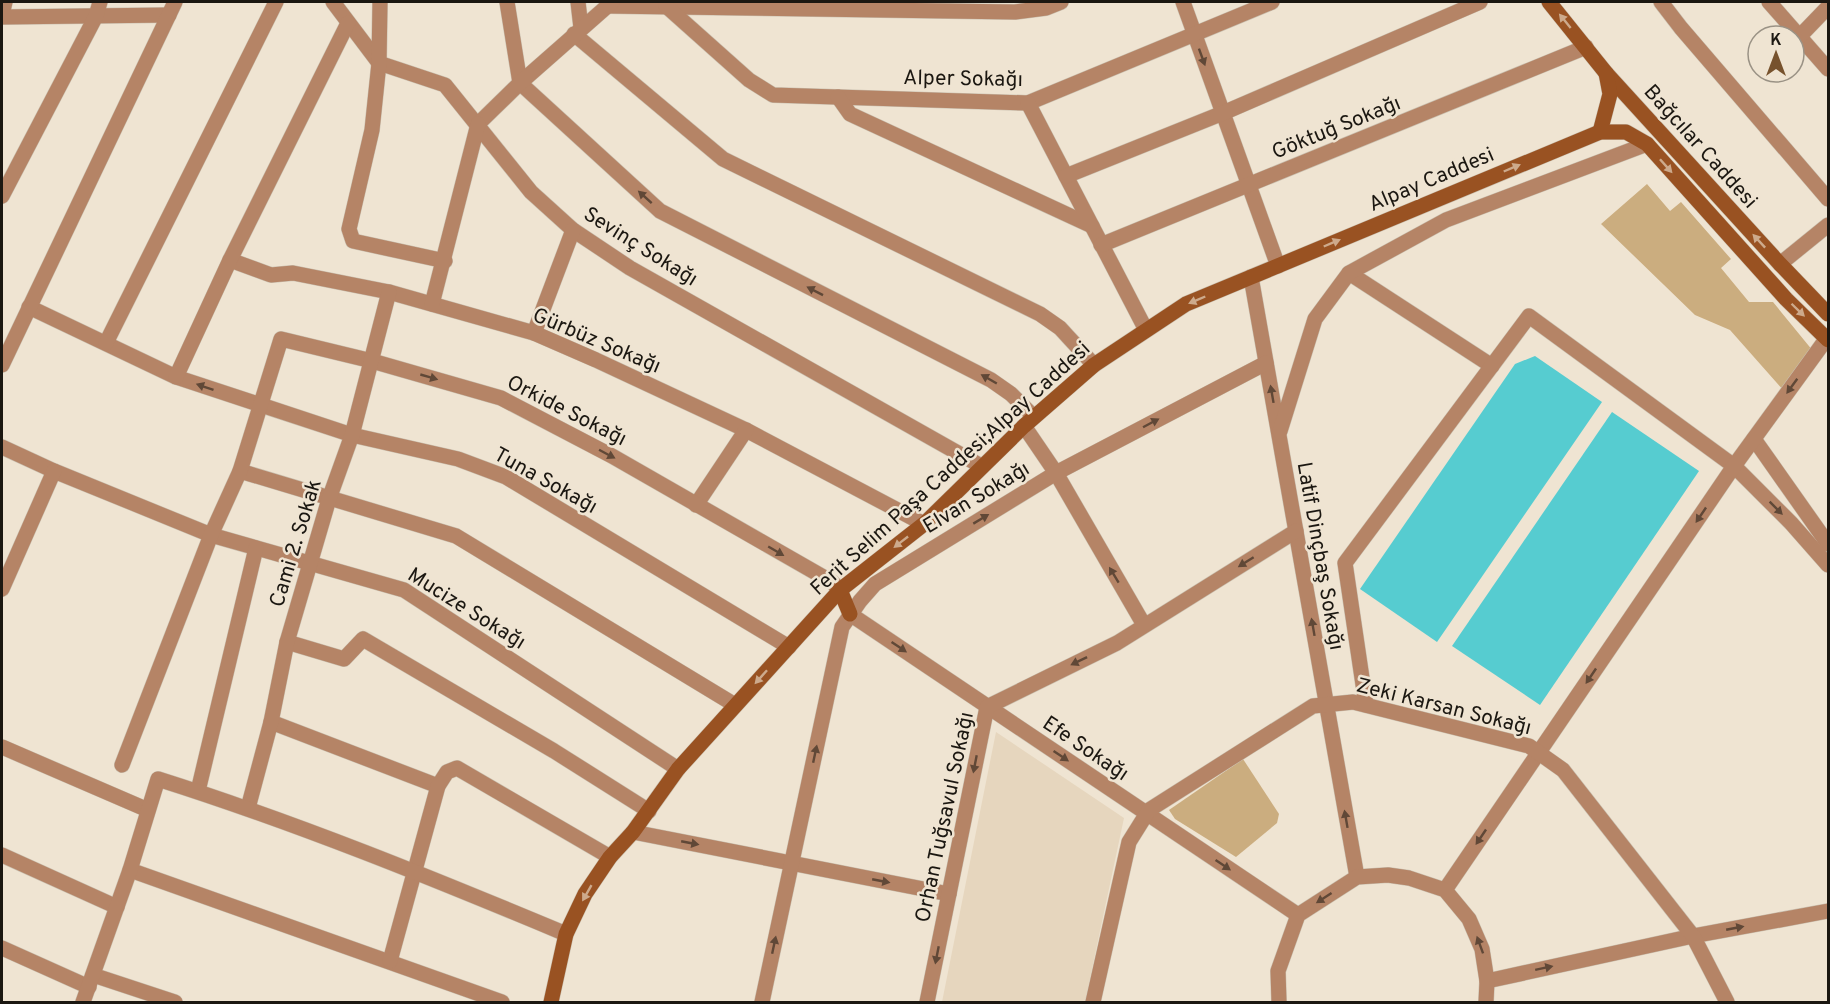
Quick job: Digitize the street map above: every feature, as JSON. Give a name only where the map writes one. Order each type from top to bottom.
[{"type":"main road","name":"Bağcılar Caddesi","points":[[1549,2],[1606,73],[1828,314]]},
{"type":"main road","points":[[1606,73],[1610,94],[1600,132],[1626,132],[1647,144],[1786,299],[1828,339]]},
{"type":"main road","name":"Alpay Caddesi","points":[[1278,266],[1600,132]]},
{"type":"main road","name":"Ferit Selim Paşa Caddesi;Alpay Caddesi","points":[[551,1002],[566,934],[585,894],[610,857],[633,832],[678,769],[840,590],[924,524],[1029,421],[1094,365],[1186,304],[1278,266]]},
{"type":"main road","points":[[840,590],[850,614]]},
{"type":"street","points":[[2,365],[172,8],[98,9],[2,16],[5,2]]},
{"type":"street","points":[[106,343],[276,2]]},
{"type":"street","points":[[333,2],[379,63]]},
{"type":"street","points":[[380,2],[379,63],[372,130],[349,229],[354,241],[445,261]]},
{"type":"street","points":[[507,2],[520,83],[660,211],[991,380],[1011,394],[1029,421],[1056,473],[1144,625]]},
{"type":"street","points":[[578,2],[578,31],[723,159],[1040,314],[1060,328],[1094,365]]},
{"type":"street","points":[[432,304],[445,261],[478,124],[520,83],[610,4],[1015,12],[1046,8],[1061,2]]},
{"type":"street","points":[[1183,2],[1278,266]]},
{"type":"street","name":"Alper Sokağı","points":[[666,6],[749,80],[773,94],[1028,102],[1272,2]]},
{"type":"street","points":[[1066,176],[1222,113],[1480,2]]},
{"type":"street","points":[[1661,2],[1828,199]]},
{"type":"street","points":[[1769,2],[1789,24]]},
{"type":"street","points":[[1806,30],[1828,7]]},
{"type":"street","points":[[2,196],[98,9]]},
{"type":"street","points":[[176,377],[348,23]]},
{"type":"street","points":[[1806,43],[1828,69]]},
{"type":"street","name":"Göktuğ Sokağı","points":[[1101,244],[1586,47]]},
{"type":"street","name":"Sevinç Sokağı","points":[[379,63],[445,85],[531,192],[573,230],[630,268],[981,466]]},
{"type":"street","points":[[838,97],[850,114],[1092,226]]},
{"type":"street","points":[[1028,102],[1146,330]]},
{"type":"street","points":[[1279,434],[1315,319],[1348,273],[1446,220],[1647,144]]},
{"type":"street","points":[[1780,264],[1828,225]]},
{"type":"street","points":[[534,333],[573,230]]},
{"type":"street","name":"Gürbüz Sokağı","points":[[231,260],[271,275],[293,273],[389,292],[534,333],[746,430],[924,524]]},
{"type":"street","points":[[1348,273],[1492,366]]},
{"type":"street","name":"Latif Dinçbaş Sokağı","points":[[1251,277],[1357,877]]},
{"type":"street","name":"Cami 2. Sokak","points":[[248,808],[271,722],[287,642],[309,562],[352,435],[389,292]]},
{"type":"street","name":"Tuna Sokağı","points":[[29,307],[176,377],[352,435],[458,459],[506,477],[789,647]]},
{"type":"street","points":[[1366,705],[1345,563],[1529,316],[1734,466],[1791,523],[1828,565]]},
{"type":"street","name":"Orkide Sokağı","points":[[260,405],[281,339],[372,361],[501,398],[612,456],[832,582],[840,590]]},
{"type":"street","points":[[1445,890],[1734,466],[1828,339]]},
{"type":"street","name":"Elvan Sokağı","points":[[762,1002],[842,627],[850,614],[875,584],[1056,473],[1266,363]]},
{"type":"street","points":[[122,765],[211,536],[240,471],[260,405]]},
{"type":"street","points":[[696,505],[746,430]]},
{"type":"street","points":[[1754,439],[1828,544]]},
{"type":"street","name":"Mucize Sokağı","points":[[2,447],[211,536],[404,590],[678,769]]},
{"type":"street","points":[[2,589],[54,471]]},
{"type":"street","points":[[240,471],[456,537],[735,705]]},
{"type":"street","name":"Orhan Tuğsavul Sokağı","points":[[927,1002],[987,707],[1117,643],[1296,531]]},
{"type":"street","points":[[198,791],[255,548]]},
{"type":"street","name":"Efe Sokağı","points":[[850,614],[1298,915]]},
{"type":"street","points":[[287,642],[344,659],[363,639],[649,811]]},
{"type":"street","name":"Zeki Karsan Sokağı","points":[[1094,1002],[1129,842],[1149,810],[1313,706],[1353,702],[1528,746],[1563,770],[1693,936],[1727,1002]]},
{"type":"street","points":[[271,722],[438,786]]},
{"type":"street","points":[[2,747],[148,810]]},
{"type":"street","points":[[390,961],[438,786],[447,772],[457,768],[610,857]]},
{"type":"street","points":[[83,1002],[130,870],[158,778],[248,808],[416,872],[566,934]]},
{"type":"street","points":[[633,832],[949,894]]},
{"type":"street","points":[[2,855],[117,907]]},
{"type":"street","points":[[130,870],[502,1002]]},
{"type":"street","points":[[1279,1002],[1278,971],[1298,915],[1357,877],[1388,875],[1409,878],[1445,890],[1468,919],[1482,949],[1487,981],[1486,1002]]},
{"type":"street","points":[[1487,981],[1693,936],[1828,911]]},
{"type":"street","points":[[2,948],[91,981],[166,1001]]},
{"type":"shaded area","points":[[1647,184],[1670,211],[1681,202],[1731,259],[1721,268],[1749,302],[1773,302],[1813,351],[1784,391],[1730,330],[1695,315],[1601,224]]},
{"type":"shaded area","points":[[996,732],[1124,818],[1085,1002],[942,1002]]},
{"type":"shaded area","points":[[1243,759],[1279,814],[1277,823],[1236,857],[1175,819],[1169,810]]},
{"type":"water","points":[[1535,356],[1602,402],[1437,642],[1360,589],[1515,364]]},
{"type":"water","points":[[1612,412],[1699,471],[1540,705],[1452,646]]}]
